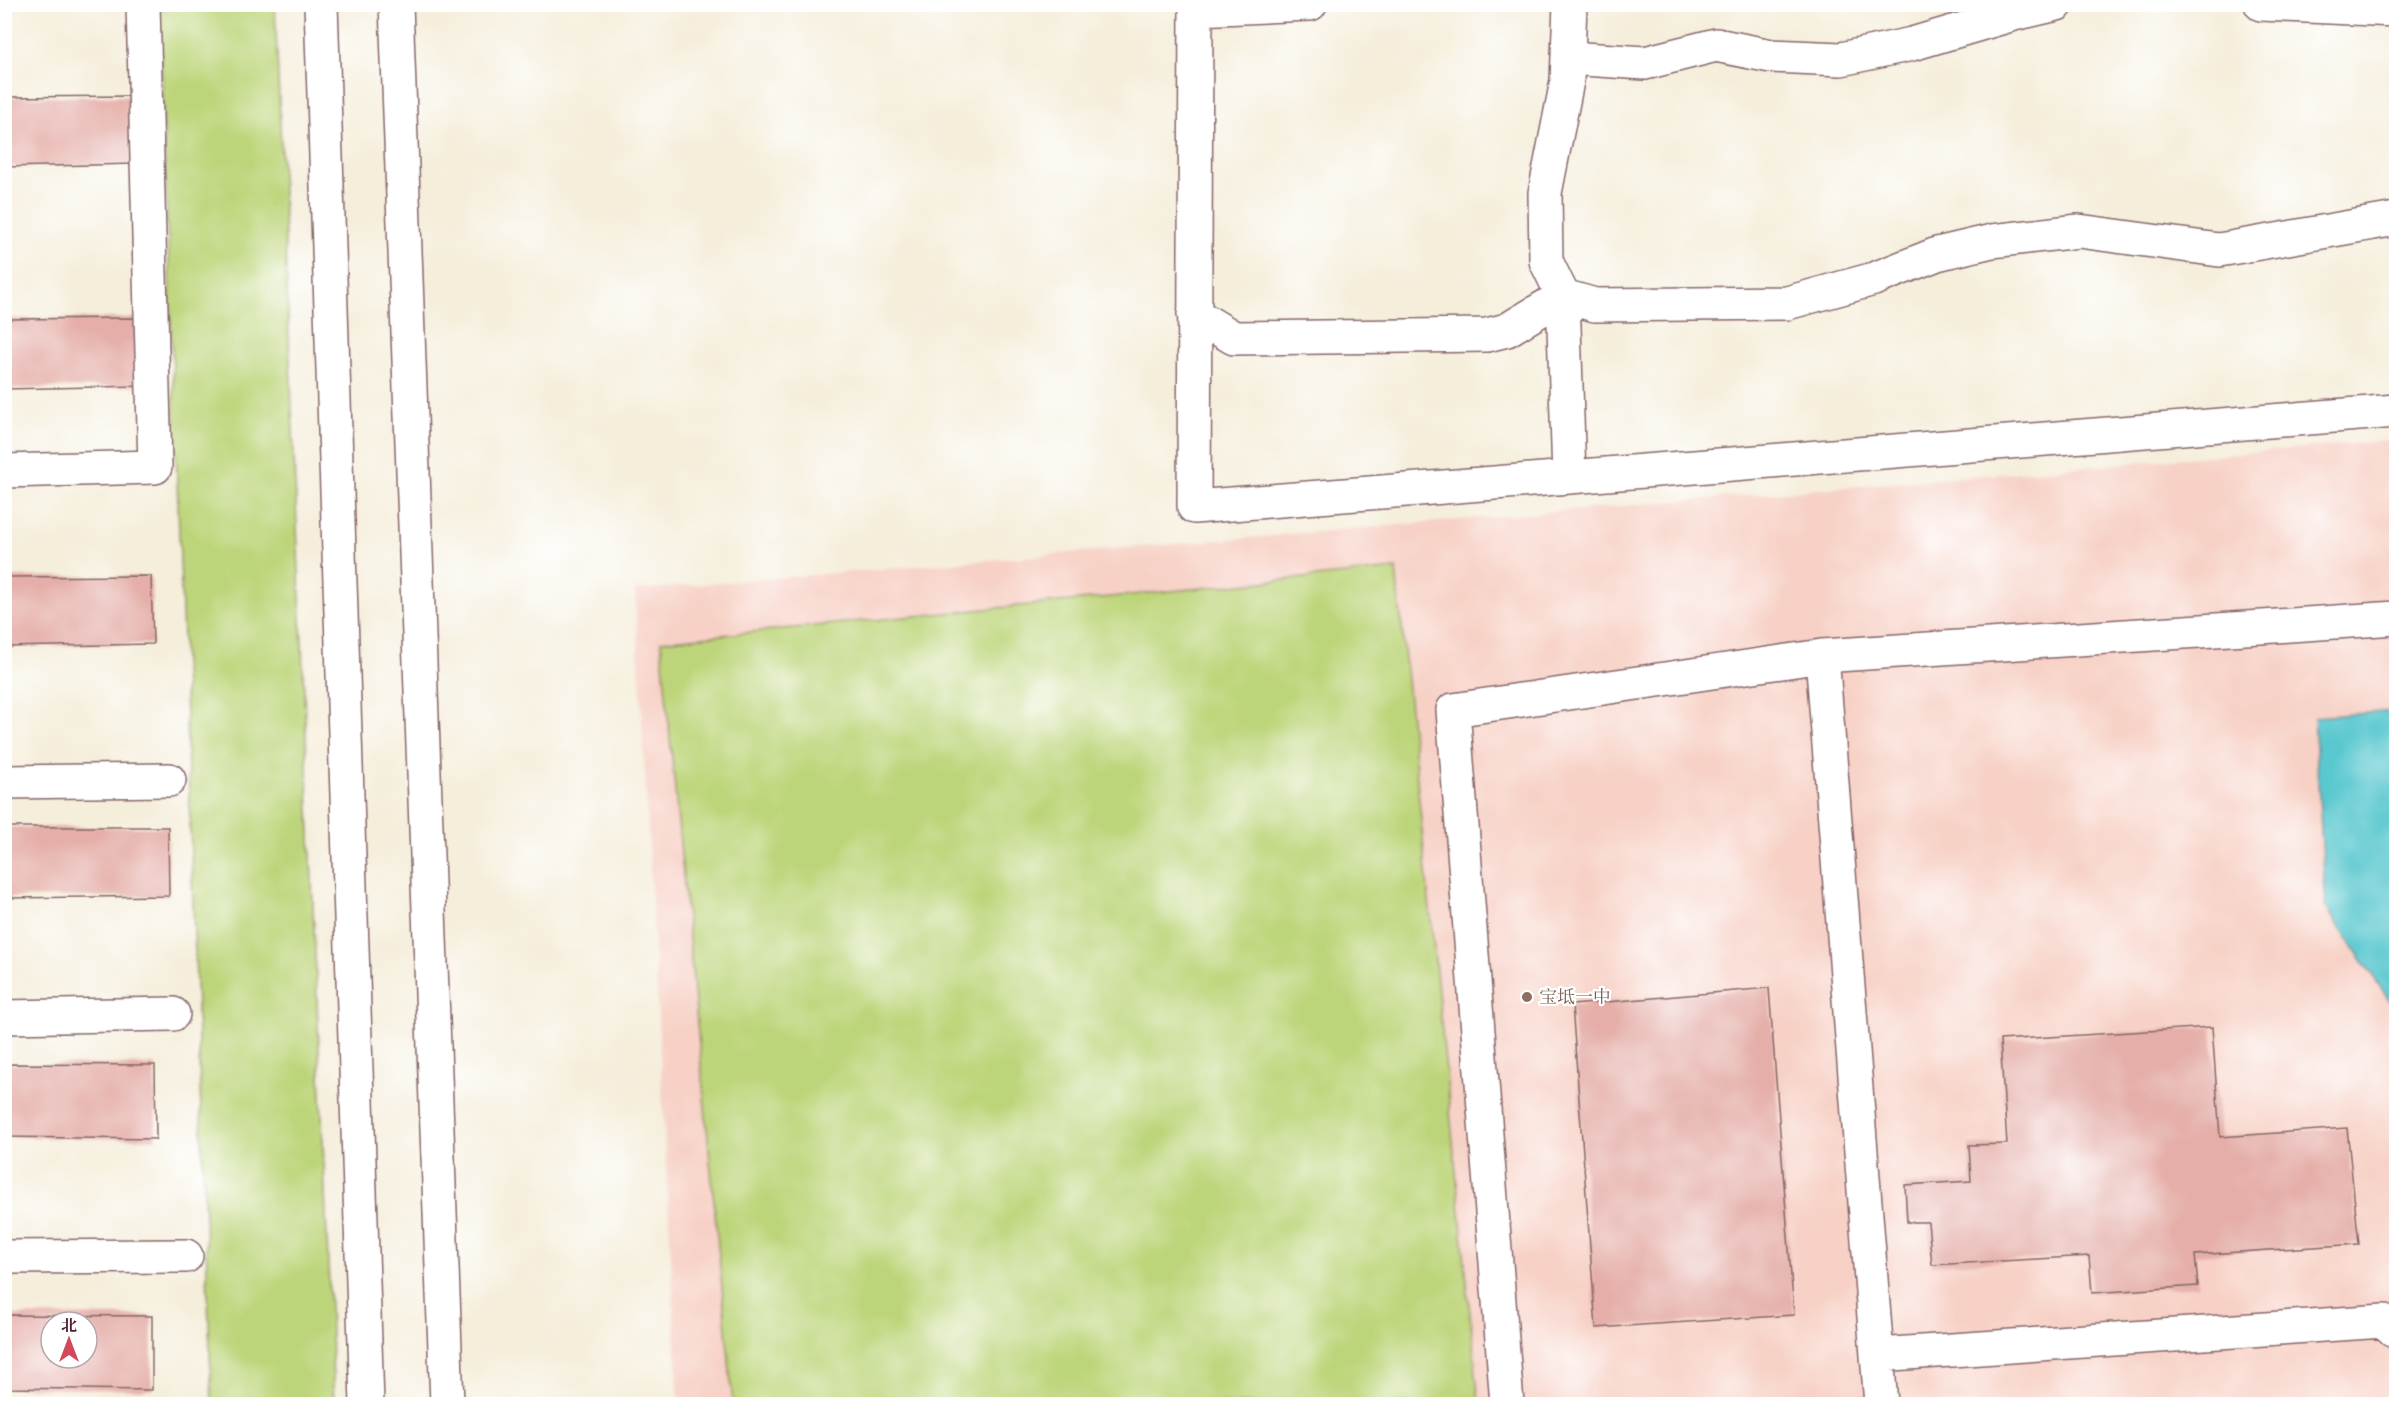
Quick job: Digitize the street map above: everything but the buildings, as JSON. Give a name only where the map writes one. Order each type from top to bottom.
[{"type":"street","points":[[4,471],[155,467],[143,4]]},
{"type":"street","points":[[321,4],[367,1404]]},
{"type":"street","points":[[396,4],[447,1404]]},
{"type":"street","points":[[1310,4],[1196,7],[1194,507],[2397,411]]},
{"type":"street","points":[[1569,477],[1563,296],[1546,261],[1545,193],[1567,81],[1570,4]]},
{"type":"street","points":[[1568,58],[1645,63],[1716,45],[1772,56],[1841,59],[1912,44],[2057,4]]},
{"type":"street","points":[[2261,4],[2397,10]]},
{"type":"street","points":[[1194,314],[1234,338],[1487,335],[1507,330],[1563,296],[1595,305],[1786,303],[1874,279],[1936,254],[1992,241],[2079,231],[2218,250],[2397,219]]},
{"type":"street","points":[[1507,1404],[1453,710],[1822,656],[2397,618]]},
{"type":"street","points":[[1822,656],[1881,1404]]},
{"type":"street","points":[[4,783],[169,780]]},
{"type":"street","points":[[4,1017],[172,1014]]},
{"type":"street","points":[[4,1257],[186,1256]]},
{"type":"street","points":[[1877,1355],[2384,1322],[2397,1332]]},
{"type":"shaded area","name":"宝坻一中","points":[[2396,440],[2396,1404],[679,1404],[635,590]]},
{"type":"green space","points":[[159,5],[275,5],[334,1404],[212,1404]]},
{"type":"green space","points":[[1396,569],[1479,1404],[733,1404],[661,641]]},
{"type":"water","points":[[2396,711],[2396,1010],[2326,907],[2314,717]]},
{"type":"place","name":"宝坻一中","points":[[1527,997]]}]
